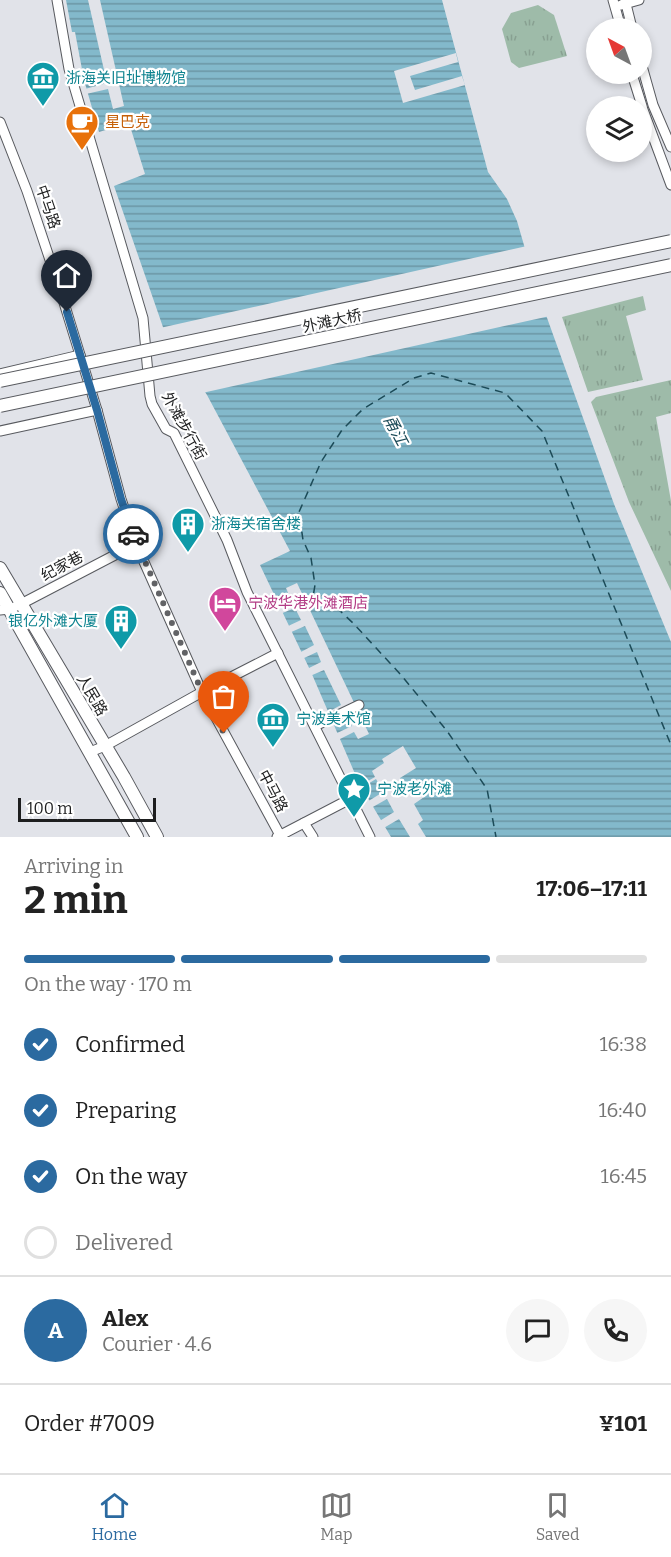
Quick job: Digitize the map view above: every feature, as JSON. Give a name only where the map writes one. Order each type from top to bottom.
[{"type":"main road","name":"外滩大桥","points":[[0,381],[671,241]]},
{"type":"main road","name":"外滩大桥","points":[[0,406],[671,265]]},
{"type":"main road","name":"人民路","points":[[0,568],[10,608],[137,837]]},
{"type":"main road","name":"人民路","points":[[0,593],[105,746],[157,837]]},
{"type":"street","name":"外滩步行街","points":[[57,0],[69,69],[143,318],[152,404],[166,429],[174,433],[227,540],[247,592],[370,837]]},
{"type":"street","points":[[618,18],[614,3],[639,0]]},
{"type":"street","points":[[626,2],[630,18]]},
{"type":"street","points":[[647,84],[653,105],[671,147]]},
{"type":"street","name":"中马路","points":[[0,122],[27,191],[80,355],[136,544],[202,692],[279,837]]},
{"type":"street","points":[[652,134],[671,185]]},
{"type":"street","points":[[0,374],[80,355]]},
{"type":"street","points":[[0,431],[97,410]]},
{"type":"street","name":"纪家巷","points":[[10,608],[136,544]]},
{"type":"street","points":[[90,752],[278,652]]},
{"type":"street","points":[[315,726],[359,705]]},
{"type":"street","points":[[279,837],[350,799]]},
{"type":"street","points":[[304,823],[313,837]]},
{"type":"green space","points":[[538,5],[554,15],[567,56],[519,68],[511,62],[502,29],[511,13]]},
{"type":"green space","points":[[643,296],[646,310],[626,316],[643,380],[588,392],[562,317]]},
{"type":"green space","points":[[671,380],[671,413],[656,417],[671,501],[671,591],[629,502],[591,402],[596,397]]},
{"type":"water","name":"甬江","points":[[66,0],[442,0],[488,172],[507,199],[517,221],[537,290],[614,504],[671,642],[671,837],[391,837],[359,783],[311,672],[260,565],[290,551],[207,395],[164,330],[114,186],[145,174],[129,123],[99,132],[84,80],[75,32],[72,32]]},
{"type":"pier","points":[[88,0],[100,0],[124,106],[113,109],[108,89],[86,94],[85,89],[107,83]]},
{"type":"pier","points":[[456,53],[458,62],[410,76],[415,90],[462,76],[465,85],[403,103],[394,71]]},
{"type":"pier","points":[[527,246],[550,316],[202,393],[160,328]]},
{"type":"pier","points":[[297,583],[369,734],[358,739],[354,732],[338,740],[335,734],[352,726],[347,714],[330,722],[326,713],[341,705],[324,670],[310,676],[307,669],[321,662],[317,652],[302,659],[299,653],[314,645],[305,626],[289,633],[286,627],[301,620],[295,608],[280,614],[277,607],[291,600],[286,588]]},
{"type":"pier","points":[[403,746],[416,768],[400,778],[405,786],[418,779],[427,795],[414,804],[423,820],[418,824],[426,837],[410,837],[399,819],[382,829],[378,822],[394,812],[387,799],[371,808],[367,802],[383,792],[376,779],[361,788],[359,786],[375,777],[372,771],[384,763],[382,759]]},
{"type":"ferry route","points":[[308,606],[313,597],[315,585],[311,558],[303,540],[299,512],[321,462],[342,430],[363,409],[414,378],[431,373],[505,393],[542,431],[671,745]]},
{"type":"ferry route","points":[[309,605],[319,603],[339,610],[401,675],[447,731],[487,789],[496,837]]},
{"type":"way so far","points":[[133,534],[202,692],[224,733]]},
{"type":"place","name":"浙海关旧址博物馆","points":[[43,107]]},
{"type":"place","name":"星巴克","points":[[82,151]]},
{"type":"place","name":"浙海关宿舍楼","points":[[188,553]]},
{"type":"place","name":"宁波华港外滩酒店","points":[[225,632]]},
{"type":"place","name":"银亿外滩大厦","points":[[121,650]]},
{"type":"place","name":"宁波美术馆","points":[[273,748]]},
{"type":"place","name":"宁波老外滩","points":[[354,818]]},
{"type":"route","points":[[67,312],[133,534]]}]
